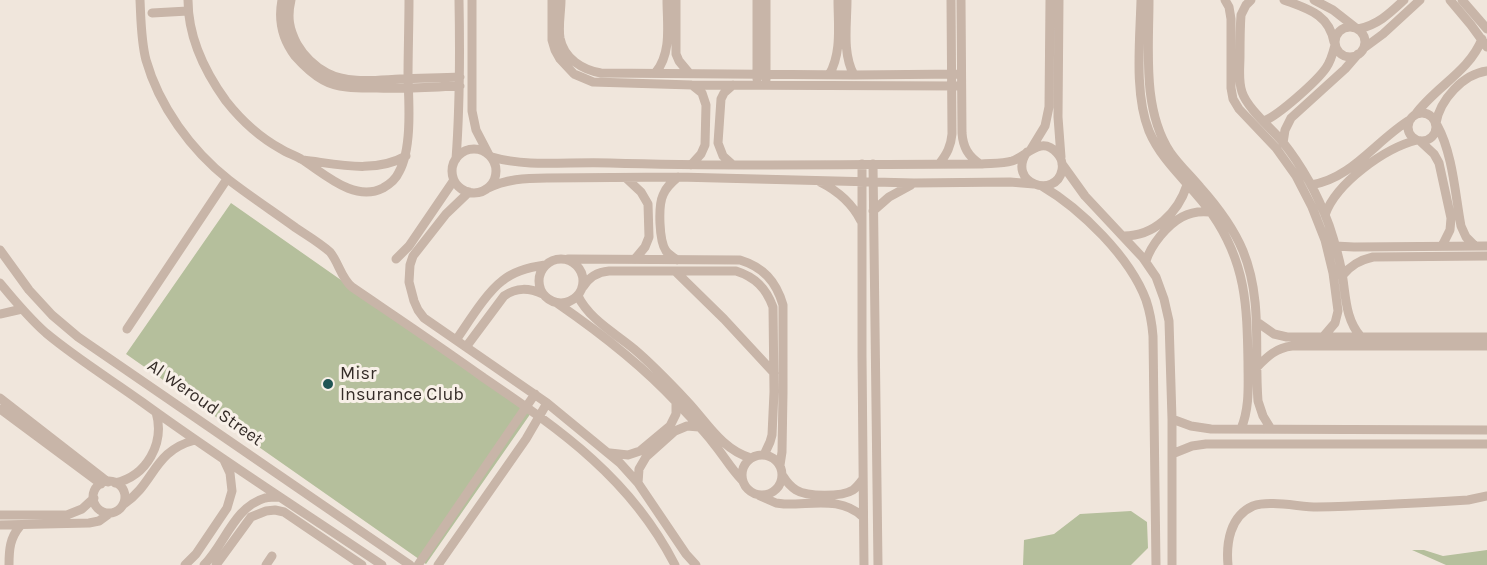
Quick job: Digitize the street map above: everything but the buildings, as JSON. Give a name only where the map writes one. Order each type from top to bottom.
[{"type":"street","points":[[140,0],[142,41],[146,58],[162,100],[178,126],[195,147],[227,178],[325,248],[334,258],[344,278],[352,286],[540,415],[585,452],[616,482],[640,510],[675,565]]},
{"type":"street","points":[[188,0],[194,39],[201,60],[212,81],[241,118],[262,138],[345,187],[369,192],[390,184],[398,175],[406,156],[409,0]]},
{"type":"street","points":[[282,0],[280,22],[291,51],[306,69],[324,81],[348,88],[460,81]]},
{"type":"street","points":[[291,0],[288,20],[294,39],[311,63],[328,74],[349,80],[409,84]]},
{"type":"street","points":[[459,0],[459,121],[456,159],[452,169],[454,180],[469,192],[478,192],[505,181],[525,178],[678,177],[914,183],[1002,182],[1047,185],[1057,179],[1062,170],[1058,117],[1059,0]]},
{"type":"street","points":[[472,0],[472,111],[476,130],[496,168],[491,185],[486,189]]},
{"type":"street","points":[[552,0],[552,40],[555,50],[566,67],[583,79],[603,83],[692,85],[956,86]]},
{"type":"street","points":[[561,0],[560,38],[563,47],[575,62],[601,73],[956,74]]},
{"type":"street","points":[[656,72],[661,67],[666,53],[667,0]]},
{"type":"street","points":[[676,0],[676,54],[689,73]]},
{"type":"street","points":[[757,0],[761,85]]},
{"type":"street","points":[[761,74],[766,0]]},
{"type":"street","points":[[829,75],[836,61],[838,0]]},
{"type":"street","points":[[847,0],[846,52],[854,75]]},
{"type":"street","points":[[942,0],[951,3],[956,74]]},
{"type":"street","points":[[939,164],[951,142],[961,0]]},
{"type":"street","points":[[1050,0],[1049,107],[1045,126],[1024,157],[1022,170],[1024,176],[1060,197],[1101,234],[1138,283],[1150,311],[1153,336],[1154,562]]},
{"type":"street","points":[[1141,0],[1140,89],[1145,120],[1164,158],[1210,212],[1224,234],[1240,274],[1247,315],[1248,402],[1241,429]]},
{"type":"street","points":[[1149,0],[1150,91],[1154,117],[1170,152],[1218,207],[1236,236],[1249,267],[1256,300],[1260,408],[1271,429]]},
{"type":"street","points":[[1225,0],[1231,19],[1233,99],[1239,109],[1276,148],[1296,176],[1325,240],[1333,273],[1338,311],[1335,323],[1323,338]]},
{"type":"street","points":[[1251,0],[1241,15],[1240,83],[1245,101],[1283,143],[1311,185],[1325,215],[1335,246],[1348,315],[1353,327],[1362,337]]},
{"type":"street","points":[[1284,0],[1317,14],[1331,30],[1337,50],[1344,56],[1349,57],[1361,51]]},
{"type":"street","points":[[1314,0],[1333,10],[1357,28],[1364,37],[1361,51]]},
{"type":"street","points":[[1264,121],[1279,113],[1321,75],[1329,64],[1339,31],[1347,27],[1357,28],[1373,24],[1383,19],[1404,0]]},
{"type":"street","points":[[1283,143],[1285,130],[1291,118],[1345,69],[1361,51],[1420,0]]},
{"type":"street","points":[[1442,246],[1449,236],[1451,218],[1439,162],[1434,154],[1412,137],[1408,125],[1430,97],[1468,63],[1484,43],[1450,0]]},
{"type":"street","points":[[1462,0],[1487,29]]},
{"type":"street","points":[[152,13],[188,11]]},
{"type":"street","points":[[1325,215],[1336,195],[1348,182],[1388,152],[1402,145],[1427,141],[1433,136],[1437,129],[1439,111],[1449,96],[1468,78],[1487,71]]},
{"type":"street","points":[[691,165],[701,154],[705,145],[706,105],[702,93],[692,85]]},
{"type":"street","points":[[733,85],[721,99],[718,143],[723,156],[733,165]]},
{"type":"street","points":[[956,86],[963,143],[966,151],[980,164]]},
{"type":"street","points":[[1311,185],[1325,182],[1345,172],[1391,133],[1418,114],[1426,113],[1433,118],[1443,137],[1461,226],[1466,237],[1475,246]]},
{"type":"street","points":[[456,159],[463,152],[473,149],[508,161],[526,163],[980,164],[1005,163],[1036,147],[1046,146],[1055,151],[1085,196],[1146,261],[1161,288],[1167,310],[1172,419],[1172,565]]},
{"type":"street","points":[[301,159],[367,167],[382,166],[406,156]]},
{"type":"street","points":[[864,565],[863,182],[868,164]]},
{"type":"street","points":[[868,164],[873,182],[878,565]]},
{"type":"street","points":[[332,179],[333,171],[338,165]]},
{"type":"street","points":[[382,166],[390,184]]},
{"type":"street","points":[[677,260],[666,251],[663,245],[660,203],[665,191],[678,177]]},
{"type":"street","points":[[127,329],[227,178]]},
{"type":"street","points":[[626,178],[641,192],[648,204],[649,237],[645,247],[635,259]]},
{"type":"street","points":[[396,259],[408,246],[454,180]]},
{"type":"street","points":[[818,181],[850,203],[863,224]]},
{"type":"street","points":[[873,211],[897,192],[914,183]]},
{"type":"street","points":[[1124,236],[1140,235],[1154,228],[1176,207],[1187,185]]},
{"type":"street","points":[[469,192],[447,214],[413,256],[409,273],[411,292],[418,310],[424,318],[535,394],[609,453],[638,483],[696,565]]},
{"type":"street","points":[[1146,261],[1156,241],[1177,220],[1193,213],[1210,212]]},
{"type":"street","points":[[1335,246],[1354,248],[1487,246]]},
{"type":"street","name":"Al Weroud Street","points":[[0,250],[29,290],[52,315],[78,337],[410,565]]},
{"type":"street","points":[[1342,276],[1352,265],[1373,257],[1487,256]]},
{"type":"street","points":[[456,340],[502,281],[523,270],[545,265],[554,260],[740,260],[750,263],[760,269],[775,284],[783,305],[780,465],[783,476],[796,490],[808,494],[846,493],[853,490],[863,479]]},
{"type":"street","points":[[568,260],[581,270],[584,282],[580,292],[581,303],[591,315],[656,369],[727,446],[742,456],[751,458],[764,455],[773,458],[780,465]]},
{"type":"street","points":[[543,294],[539,279],[545,265]]},
{"type":"street","points":[[675,271],[724,319],[774,374]]},
{"type":"street","points":[[557,303],[568,302],[580,292],[591,277],[603,272],[736,271],[756,280],[764,288],[773,307],[772,435],[764,455]]},
{"type":"street","name":"Al Weroud Street","points":[[0,283],[22,309],[61,345],[195,440],[382,565]]},
{"type":"street","points":[[466,347],[498,303],[511,291],[527,289],[543,294],[625,354],[676,401],[714,444],[751,492],[784,504],[837,503],[863,516]]},
{"type":"street","points":[[0,314],[22,309]]},
{"type":"street","points":[[1257,322],[1268,331],[1280,336],[1487,337]]},
{"type":"street","points":[[1257,367],[1275,351],[1292,346],[1487,346]]},
{"type":"street","points":[[97,370],[107,356]]},
{"type":"street","points":[[418,565],[535,394]]},
{"type":"street","points":[[0,398],[108,483]]},
{"type":"street","points":[[609,453],[628,455],[640,451],[670,426],[676,414],[676,401]]},
{"type":"street","points":[[438,565],[526,439],[547,403]]},
{"type":"street","points":[[0,409],[108,483],[123,489],[124,504]]},
{"type":"street","points":[[110,513],[98,509],[94,502],[95,490],[108,483],[126,480],[136,473],[154,451],[159,432],[156,412]]},
{"type":"street","points":[[1172,419],[1201,428],[1487,430]]},
{"type":"street","points":[[638,483],[639,469],[646,457],[681,428],[699,427]]},
{"type":"street","points":[[0,525],[99,521],[119,510],[133,498],[168,453],[195,440]]},
{"type":"street","points":[[1172,454],[1192,446],[1213,443],[1487,444]]},
{"type":"street","points":[[185,565],[196,554],[227,508],[232,491],[231,473],[222,458]]},
{"type":"street","points":[[742,480],[742,470],[751,458]]},
{"type":"street","points":[[760,496],[776,491],[783,476]]},
{"type":"street","points":[[1228,565],[1228,543],[1232,527],[1240,516],[1253,506],[1268,504],[1336,507],[1468,500],[1487,496]]},
{"type":"street","points":[[204,565],[239,515],[251,505],[266,498],[280,497]]},
{"type":"street","points":[[0,515],[67,515],[82,509],[94,498]]},
{"type":"street","points":[[216,565],[251,517],[275,510],[284,512],[362,565]]},
{"type":"street","points":[[9,565],[10,548],[14,534],[20,525]]},
{"type":"street","points":[[266,565],[272,556]]},
{"type":"green space","name":"Misr Insurance Club","points":[[231,203],[531,413],[426,564],[126,354]]},
{"type":"green space","points":[[1131,511],[1147,522],[1148,548],[1131,565],[1023,565],[1024,540],[1054,534],[1080,514]]},
{"type":"green space","points":[[1412,550],[1424,550],[1443,556],[1487,550],[1487,565],[1446,565]]},
{"type":"place","name":"Misr Insurance Club","points":[[328,384]]}]
